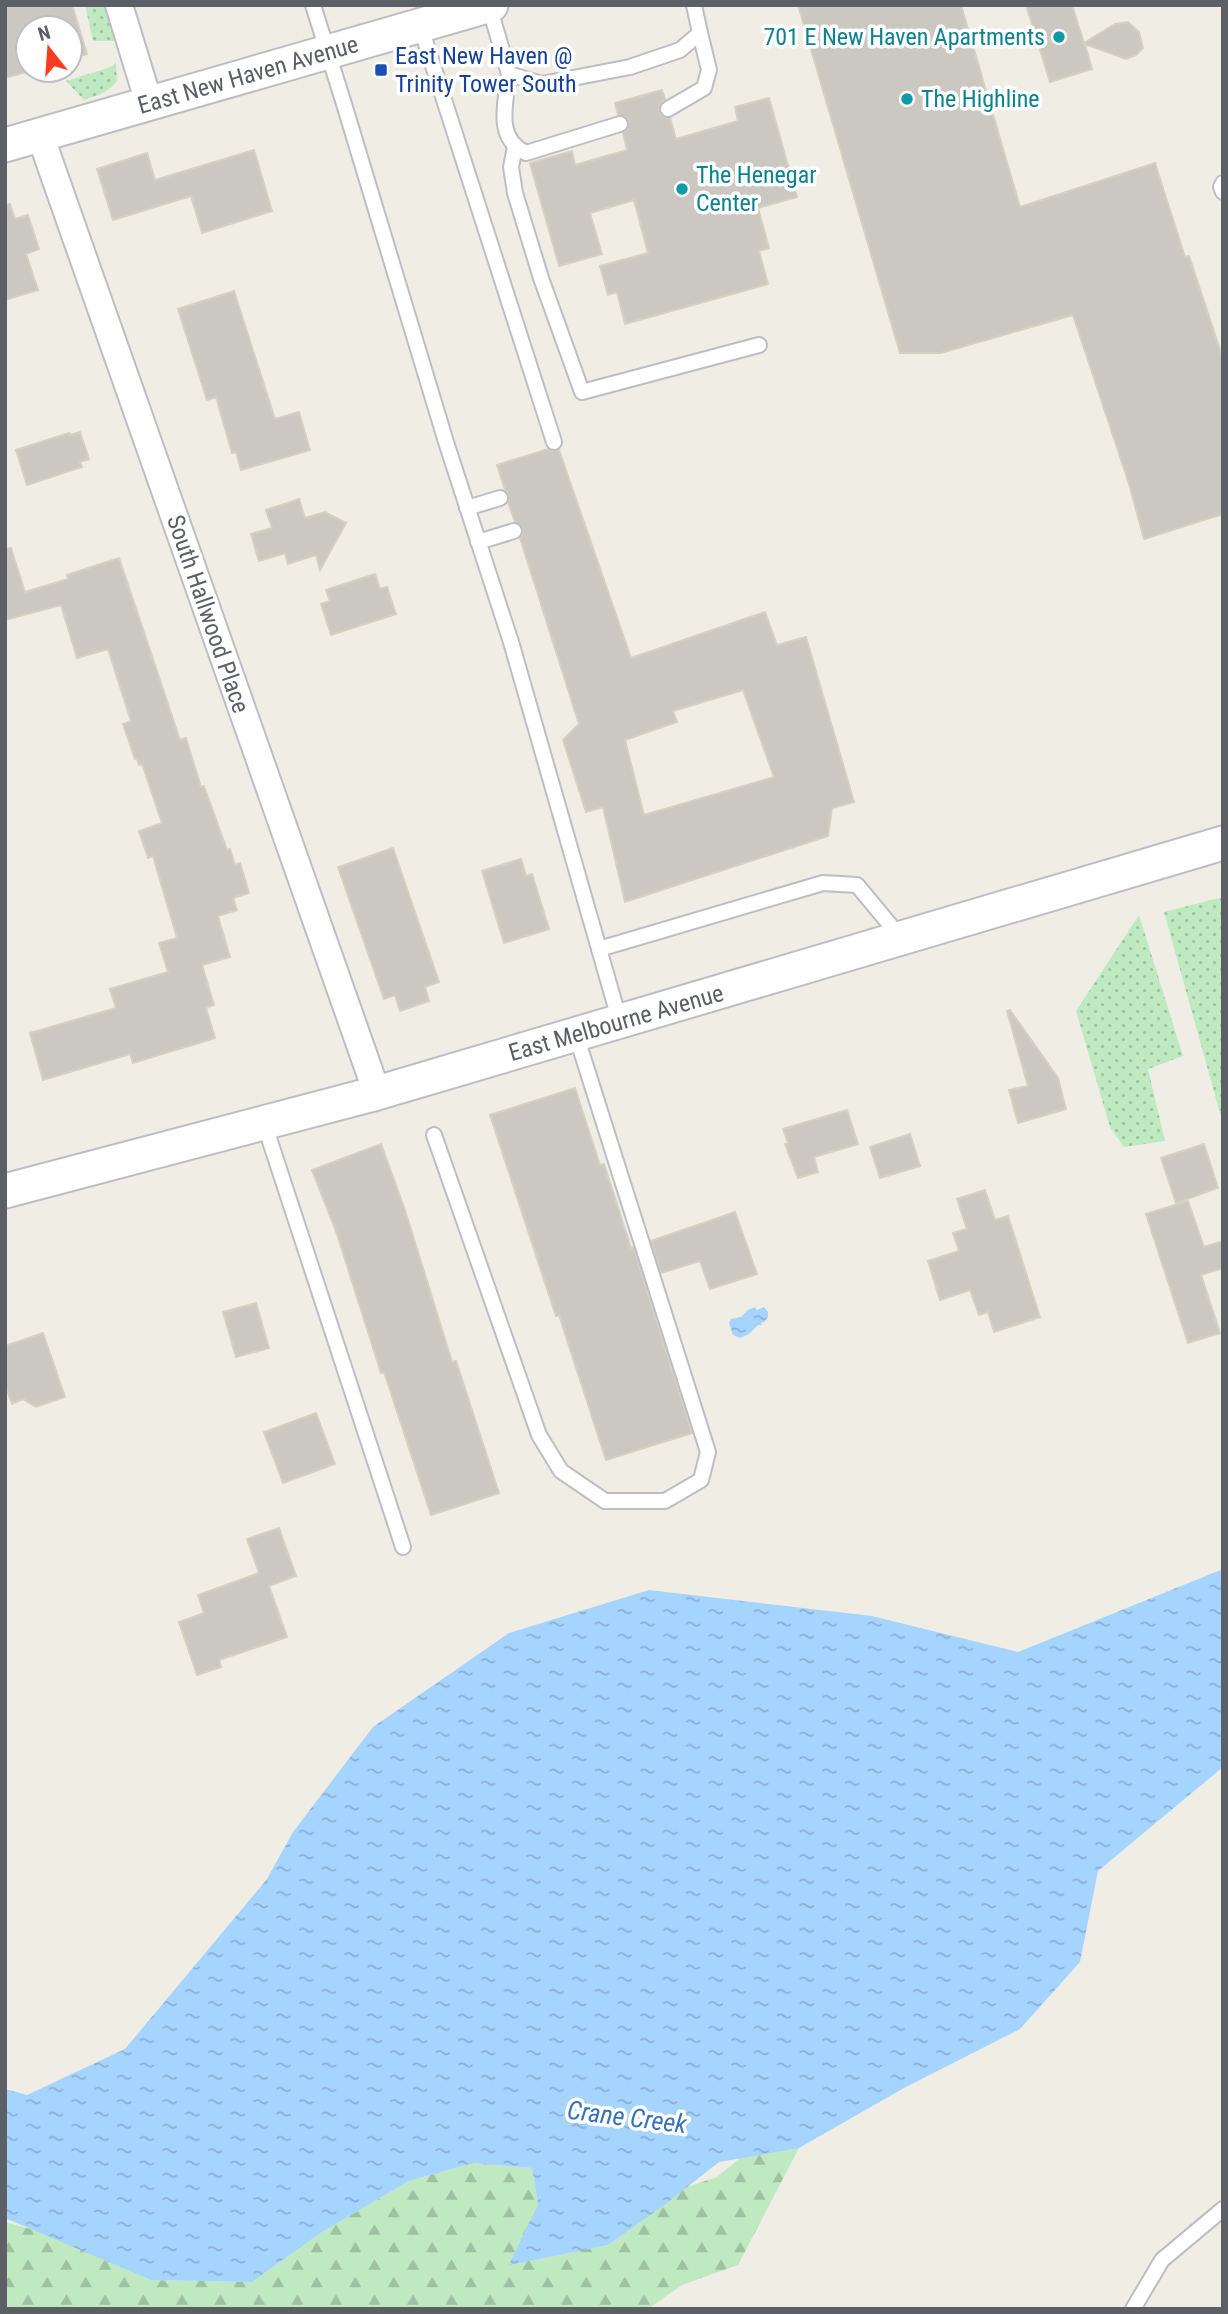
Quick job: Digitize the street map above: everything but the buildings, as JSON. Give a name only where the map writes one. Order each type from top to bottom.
[{"type":"street","points":[[119,5],[149,103]]},
{"type":"street","name":"East New Haven Avenue","points":[[5,145],[490,5]]},
{"type":"street","name":"South Hallwood Place","points":[[40,135],[377,1093]]},
{"type":"street","name":"East Melbourne Avenue","points":[[5,1191],[377,1093],[1223,843]]},
{"type":"lane","points":[[313,5],[467,508],[511,642],[620,1022]]},
{"type":"lane","points":[[490,5],[509,74],[505,131],[515,147],[526,153],[620,124]]},
{"type":"lane","points":[[668,109],[704,88],[709,70],[694,5]]},
{"type":"lane","points":[[420,25],[554,442]]},
{"type":"lane","points":[[509,74],[542,84],[629,67],[680,50],[700,33]]},
{"type":"lane","points":[[515,147],[511,167],[515,192],[541,278],[582,392],[759,345]]},
{"type":"lane","points":[[1223,183],[1223,192]]},
{"type":"lane","points":[[467,508],[500,498]]},
{"type":"lane","points":[[478,542],[514,531]]},
{"type":"lane","points":[[599,949],[823,884],[857,885],[902,939]]},
{"type":"lane","points":[[434,1135],[539,1435],[561,1471],[605,1501],[665,1502],[701,1480],[708,1452],[576,1035]]},
{"type":"lane","points":[[264,1123],[403,1547]]},
{"type":"lane","points":[[1133,2309],[1162,2260],[1223,2209]]},
{"type":"green space","points":[[85,5],[106,5],[117,41],[93,41]]},
{"type":"green space","points":[[116,62],[117,81],[98,95],[84,100],[69,84],[84,84],[84,75],[111,67]]},
{"type":"green space","points":[[1223,897],[1223,1124],[1164,912]]},
{"type":"green space","points":[[1139,915],[1183,1056],[1148,1069],[1165,1141],[1124,1147],[1110,1127],[1076,1011]]},
{"type":"green space","points":[[790,2129],[799,2148],[738,2265],[682,2285],[648,2309],[5,2309],[5,2222],[35,2230],[151,2280],[252,2282],[322,2232],[409,2181],[473,2163],[532,2168],[538,2204],[510,2264],[608,2245],[687,2187],[717,2177],[758,2143]]},
{"type":"water","points":[[755,1307],[757,1310],[764,1307],[768,1312],[762,1325],[740,1338],[733,1335],[729,1323],[731,1319],[741,1317]]},
{"type":"water","name":"Crane Creek","points":[[1223,1569],[1223,1767],[1098,1871],[1080,1962],[1020,2029],[904,2088],[799,2148],[719,2162],[608,2245],[509,2265],[538,2204],[532,2168],[473,2163],[409,2181],[322,2232],[252,2282],[151,2280],[5,2218],[5,2089],[27,2095],[125,2049],[267,1879],[293,1832],[373,1727],[509,1633],[649,1590],[872,1616],[1018,1652]]},
{"type":"place","name":"701 E New Haven Apartments","points":[[1059,37]]},
{"type":"place","name":"East New Haven @ Trinity Tower South","points":[[381,70]]},
{"type":"place","name":"The Highline","points":[[907,99]]},
{"type":"place","name":"The Henegar Center","points":[[682,189]]}]
